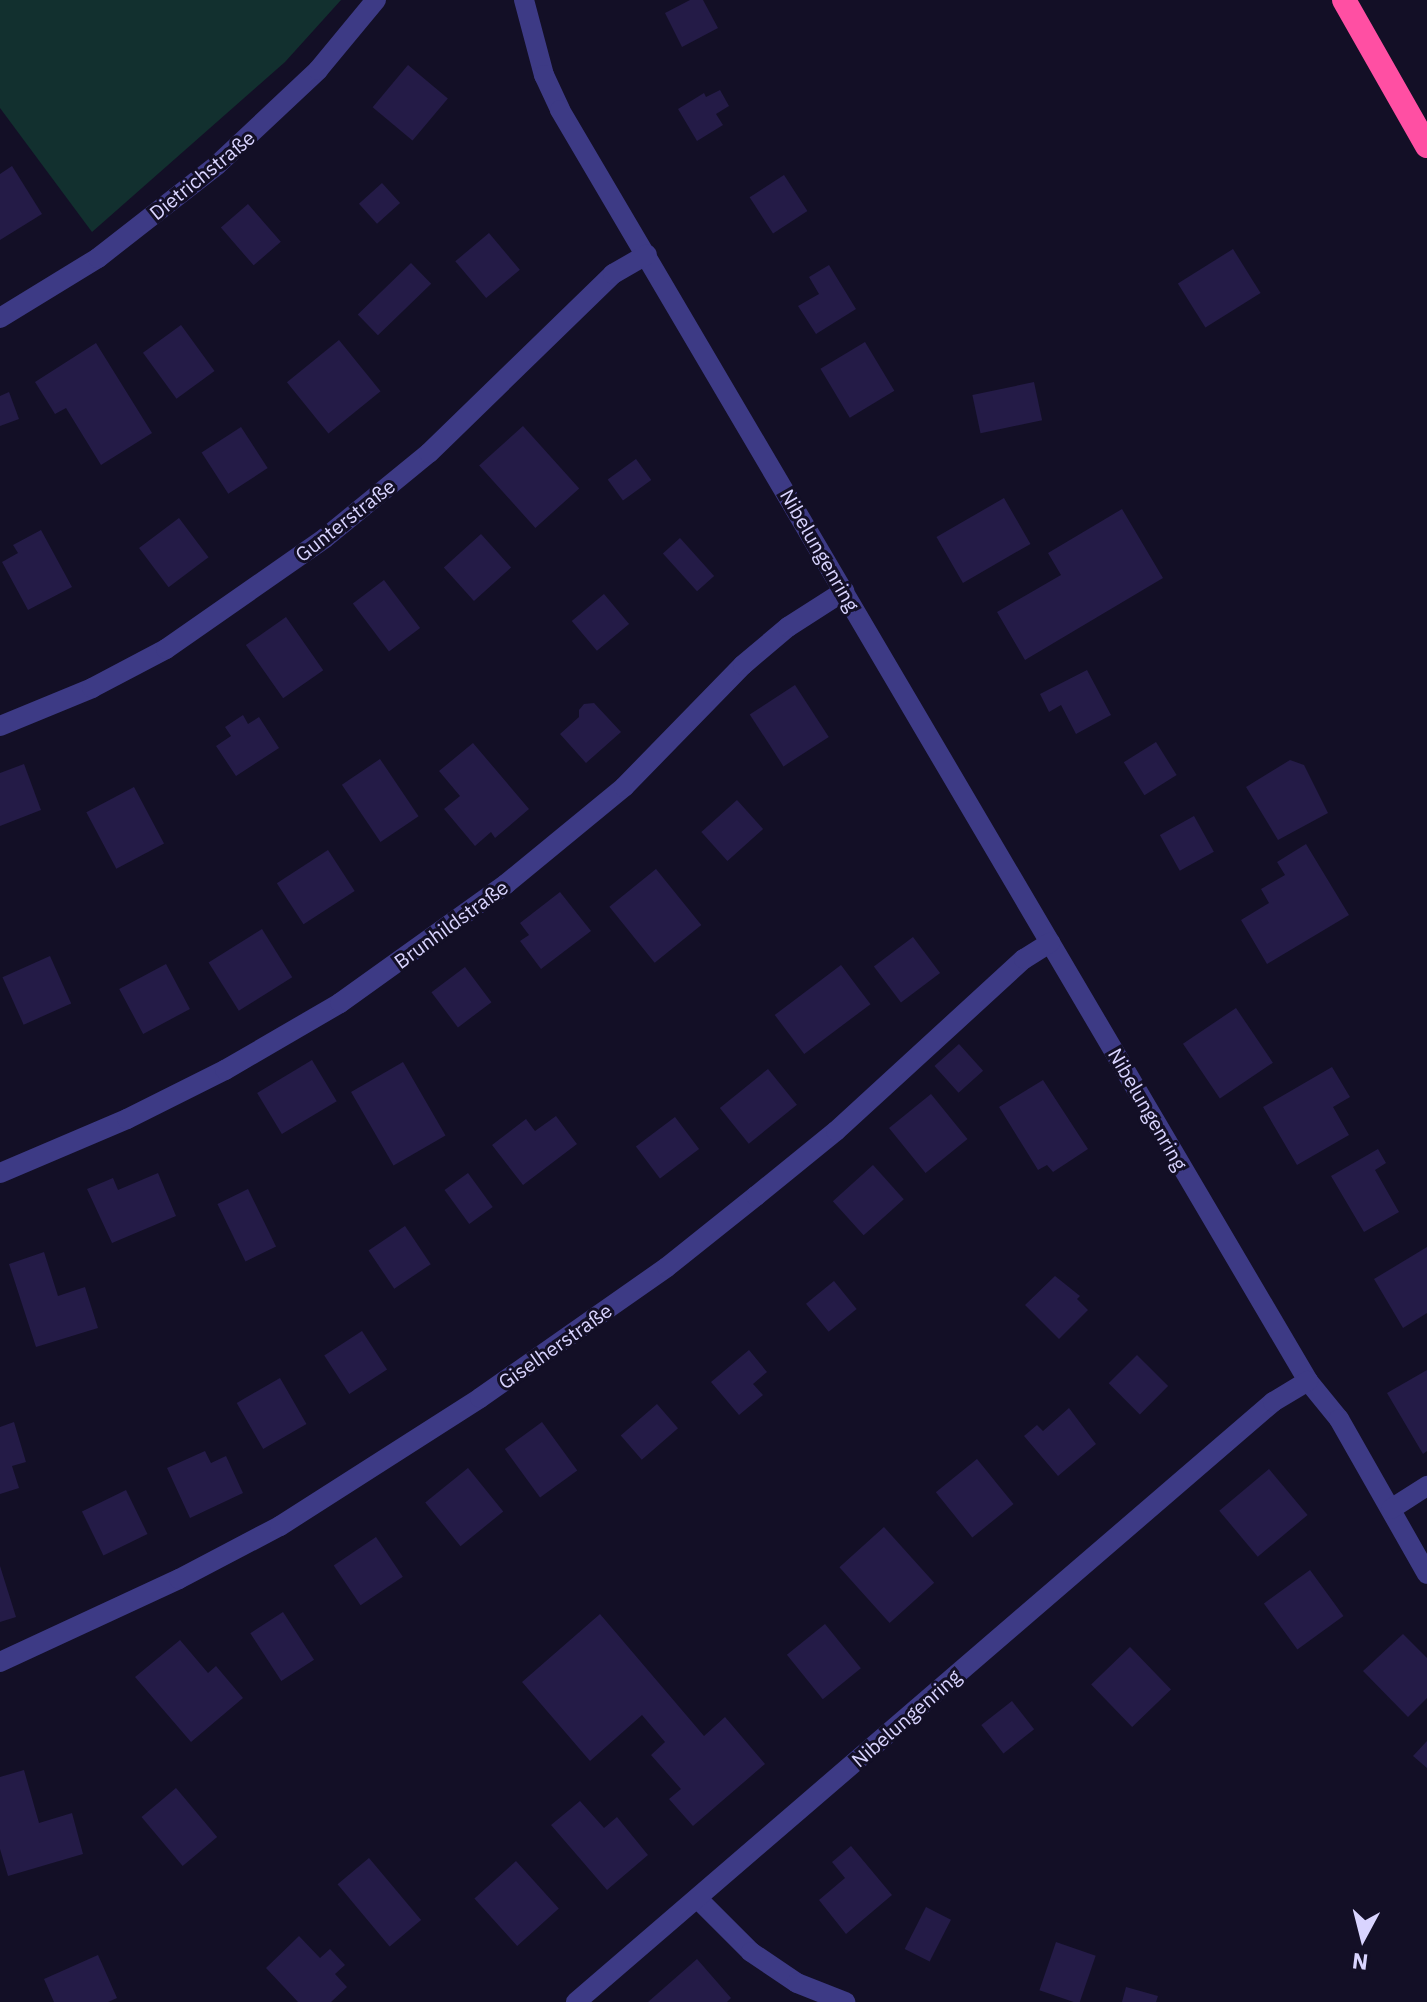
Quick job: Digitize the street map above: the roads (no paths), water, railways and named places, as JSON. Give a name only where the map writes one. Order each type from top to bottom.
[{"type":"highway","points":[[1344,0],[1427,146]]},
{"type":"street","name":"Dietrichstraße","points":[[0,318],[98,258],[217,165],[318,70],[376,0]]},
{"type":"street","name":"Nibelungenring","points":[[524,0],[544,75],[560,110],[1308,1381],[1273,1402],[576,2002]]},
{"type":"street","name":"Gunterstraße","points":[[0,726],[92,688],[166,649],[325,538],[429,453],[613,274],[647,254]]},
{"type":"street","name":"Brunhildstraße","points":[[0,1173],[127,1119],[225,1070],[351,995],[517,875],[624,787],[743,665],[788,627],[844,591]]},
{"type":"street","name":"Giselherstraße","points":[[0,1662],[179,1579],[280,1526],[480,1398],[667,1267],[745,1205],[836,1131],[1024,959],[1050,943]]},
{"type":"street","points":[[1308,1381],[1339,1419],[1427,1574]]},
{"type":"street","points":[[1391,1509],[1427,1486]]},
{"type":"street","points":[[698,1899],[751,1952],[797,1983],[845,2002]]}]
